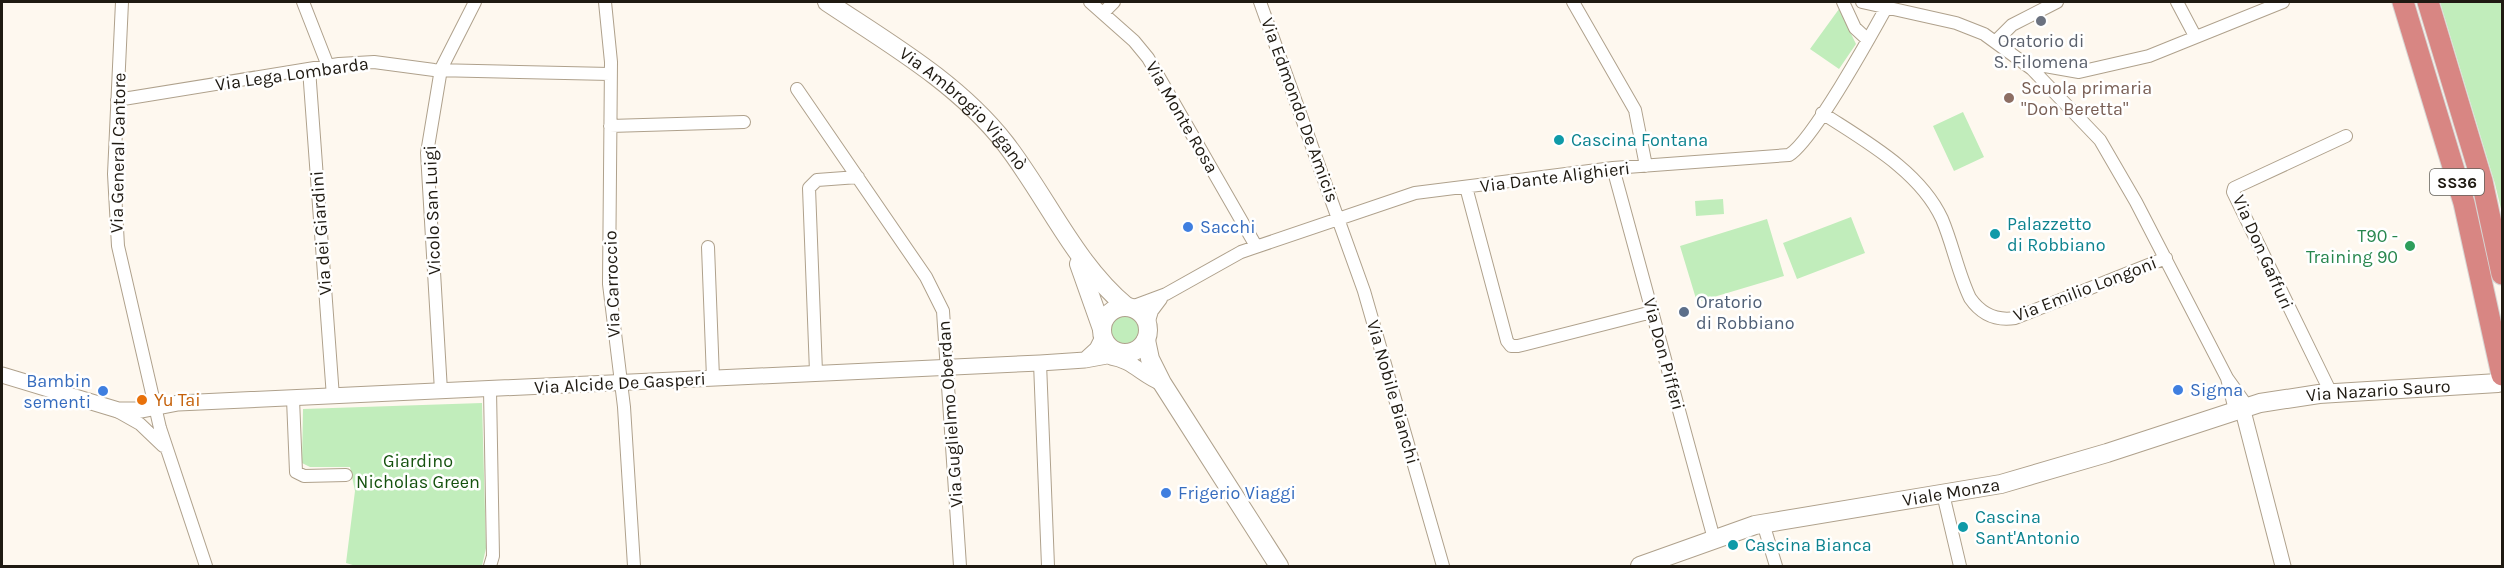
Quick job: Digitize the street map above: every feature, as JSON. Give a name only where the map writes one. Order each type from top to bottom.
[{"type":"highway","name":"SS36","points":[[2403,2],[2464,203],[2500,374]]},
{"type":"highway","name":"SS36","points":[[2428,2],[2482,181],[2502,274]]},
{"type":"main road","name":"Via Ambrogio Viganò","points":[[827,2],[921,64],[969,104],[1005,143],[1038,188],[1071,243],[1101,283],[1129,307]]},
{"type":"main road","name":"Via Ambrogio Viganò","points":[[1071,243],[1103,333]]},
{"type":"main road","points":[[1162,383],[1144,361],[1127,352],[1111,348],[1103,333],[1104,322],[1113,310],[1129,307],[1142,313],[1150,359],[1162,383],[1279,567]]},
{"type":"main road","points":[[1127,352],[1147,332]]},
{"type":"main road","name":"Via Nazario Sauro","points":[[2246,406],[2331,393],[2500,374]]},
{"type":"main road","name":"Viale Monza","points":[[1640,567],[1763,523],[2001,484],[2107,453],[2246,406]]},
{"type":"street","name":"Via General Cantore","points":[[122,2],[114,194],[118,246],[166,450],[206,567]]},
{"type":"street","points":[[303,2],[328,66]]},
{"type":"street","name":"Vicolo San Luigi","points":[[441,391],[427,153],[441,69],[474,2]]},
{"type":"street","name":"Via Carroccio","points":[[605,2],[610,42],[609,284],[619,383],[624,407],[634,567]]},
{"type":"street","name":"Via Monte Rosa","points":[[1090,2],[1134,41],[1148,58],[1256,246]]},
{"type":"street","points":[[1103,13],[1114,2]]},
{"type":"street","name":"Via Edmondo De Amicis","points":[[1260,2],[1339,219]]},
{"type":"street","points":[[1573,2],[1635,110],[1646,166]]},
{"type":"street","points":[[1843,2],[1855,28],[1868,40]]},
{"type":"street","points":[[1862,2],[1956,23],[1996,42],[2031,69],[2105,147],[2228,378],[2246,406],[2283,567]]},
{"type":"street","points":[[1996,42],[2012,24],[2057,2]]},
{"type":"street","points":[[2177,2],[2195,36]]},
{"type":"street","points":[[2031,69],[2044,66],[2079,72],[2149,56],[2283,2]]},
{"type":"street","name":"Via Dante Alighieri","points":[[1129,307],[1166,294],[1229,257],[1256,246],[1415,193],[1613,168],[1784,156],[1800,147],[1886,8]]},
{"type":"street","name":"Via Lega Lombarda","points":[[117,100],[328,66],[374,62],[441,69],[610,74]]},
{"type":"street","name":"Via dei Giardini","points":[[309,69],[333,397]]},
{"type":"street","name":"Via Guglielmo Oberdan","points":[[797,89],[937,295],[945,320],[960,567]]},
{"type":"street","name":"Via Emilio Longoni","points":[[1822,113],[1893,160],[1935,207],[1943,222],[1970,298],[1988,315],[2002,319],[2015,318],[2166,258]]},
{"type":"street","points":[[610,126],[744,122]]},
{"type":"street","name":"Via Don Gaffuri","points":[[2331,393],[2233,192],[2234,188],[2346,135]]},
{"type":"street","name":"Via Don Pifferi","points":[[1613,168],[1714,539]]},
{"type":"street","points":[[816,372],[809,188],[817,180],[858,177]]},
{"type":"street","points":[[1466,188],[1507,341],[1511,346],[1652,312]]},
{"type":"street","name":"Via Nobile Bianchi","points":[[1339,219],[1367,302],[1443,567]]},
{"type":"street","points":[[708,247],[713,378]]},
{"type":"street","name":"Via Dante Alighieri","points":[[1147,332],[1156,303],[1166,294]]},
{"type":"street","points":[[1085,360],[1097,349],[1103,333]]},
{"type":"street","name":"Via Alcide De Gasperi","points":[[2,375],[114,409],[131,411],[178,403],[1040,363],[1085,360],[1127,352]]},
{"type":"street","points":[[1105,356],[1125,360],[1162,383]]},
{"type":"street","points":[[1040,363],[1048,567]]},
{"type":"street","points":[[490,390],[493,556],[490,567]]},
{"type":"street","points":[[293,399],[296,472],[304,476],[346,475]]},
{"type":"street","points":[[114,409],[140,424],[166,450]]},
{"type":"street","points":[[1943,494],[1960,567]]},
{"type":"street","points":[[1763,523],[1776,567]]},
{"type":"green space","points":[[2440,2],[2502,2],[2502,213],[2495,184]]},
{"type":"green space","points":[[1839,9],[1856,44],[1839,69],[1810,49]]},
{"type":"green space","points":[[1963,112],[1984,157],[1954,171],[1933,126]]},
{"type":"green space","points":[[1723,199],[1724,214],[1696,216],[1695,201]]},
{"type":"green space","points":[[1851,217],[1865,253],[1797,279],[1783,243]]},
{"type":"green space","points":[[1767,219],[1784,276],[1697,302],[1680,246]]},
{"type":"green space","points":[[1125,313],[1137,318],[1142,330],[1137,342],[1125,347],[1113,342],[1108,330],[1113,318]]},
{"type":"green space","name":"Giardino Nicholas Green","points":[[482,403],[486,548],[482,566],[356,566],[346,563],[355,491],[350,467],[310,467],[302,463],[303,409]]},
{"type":"place","name":"Oratorio di S. Filomena","points":[[2041,21]]},
{"type":"place","name":"Scuola primaria \"Don Beretta\"","points":[[2009,98]]},
{"type":"place","name":"Cascina Fontana","points":[[1559,140]]},
{"type":"place","name":"Sacchi","points":[[1188,227]]},
{"type":"place","name":"Palazzetto di Robbiano","points":[[1995,234]]},
{"type":"place","name":"T90 - Training 90","points":[[2410,246]]},
{"type":"place","name":"Oratorio di Robbiano","points":[[1684,312]]},
{"type":"place","name":"Sigma","points":[[2178,390]]},
{"type":"place","name":"Bambin sementi","points":[[103,391]]},
{"type":"place","name":"Yu Tai","points":[[142,400]]},
{"type":"place","name":"Frigerio Viaggi","points":[[1166,493]]},
{"type":"place","name":"Cascina Sant'Antonio","points":[[1963,527]]},
{"type":"place","name":"Cascina Bianca","points":[[1733,545]]}]
